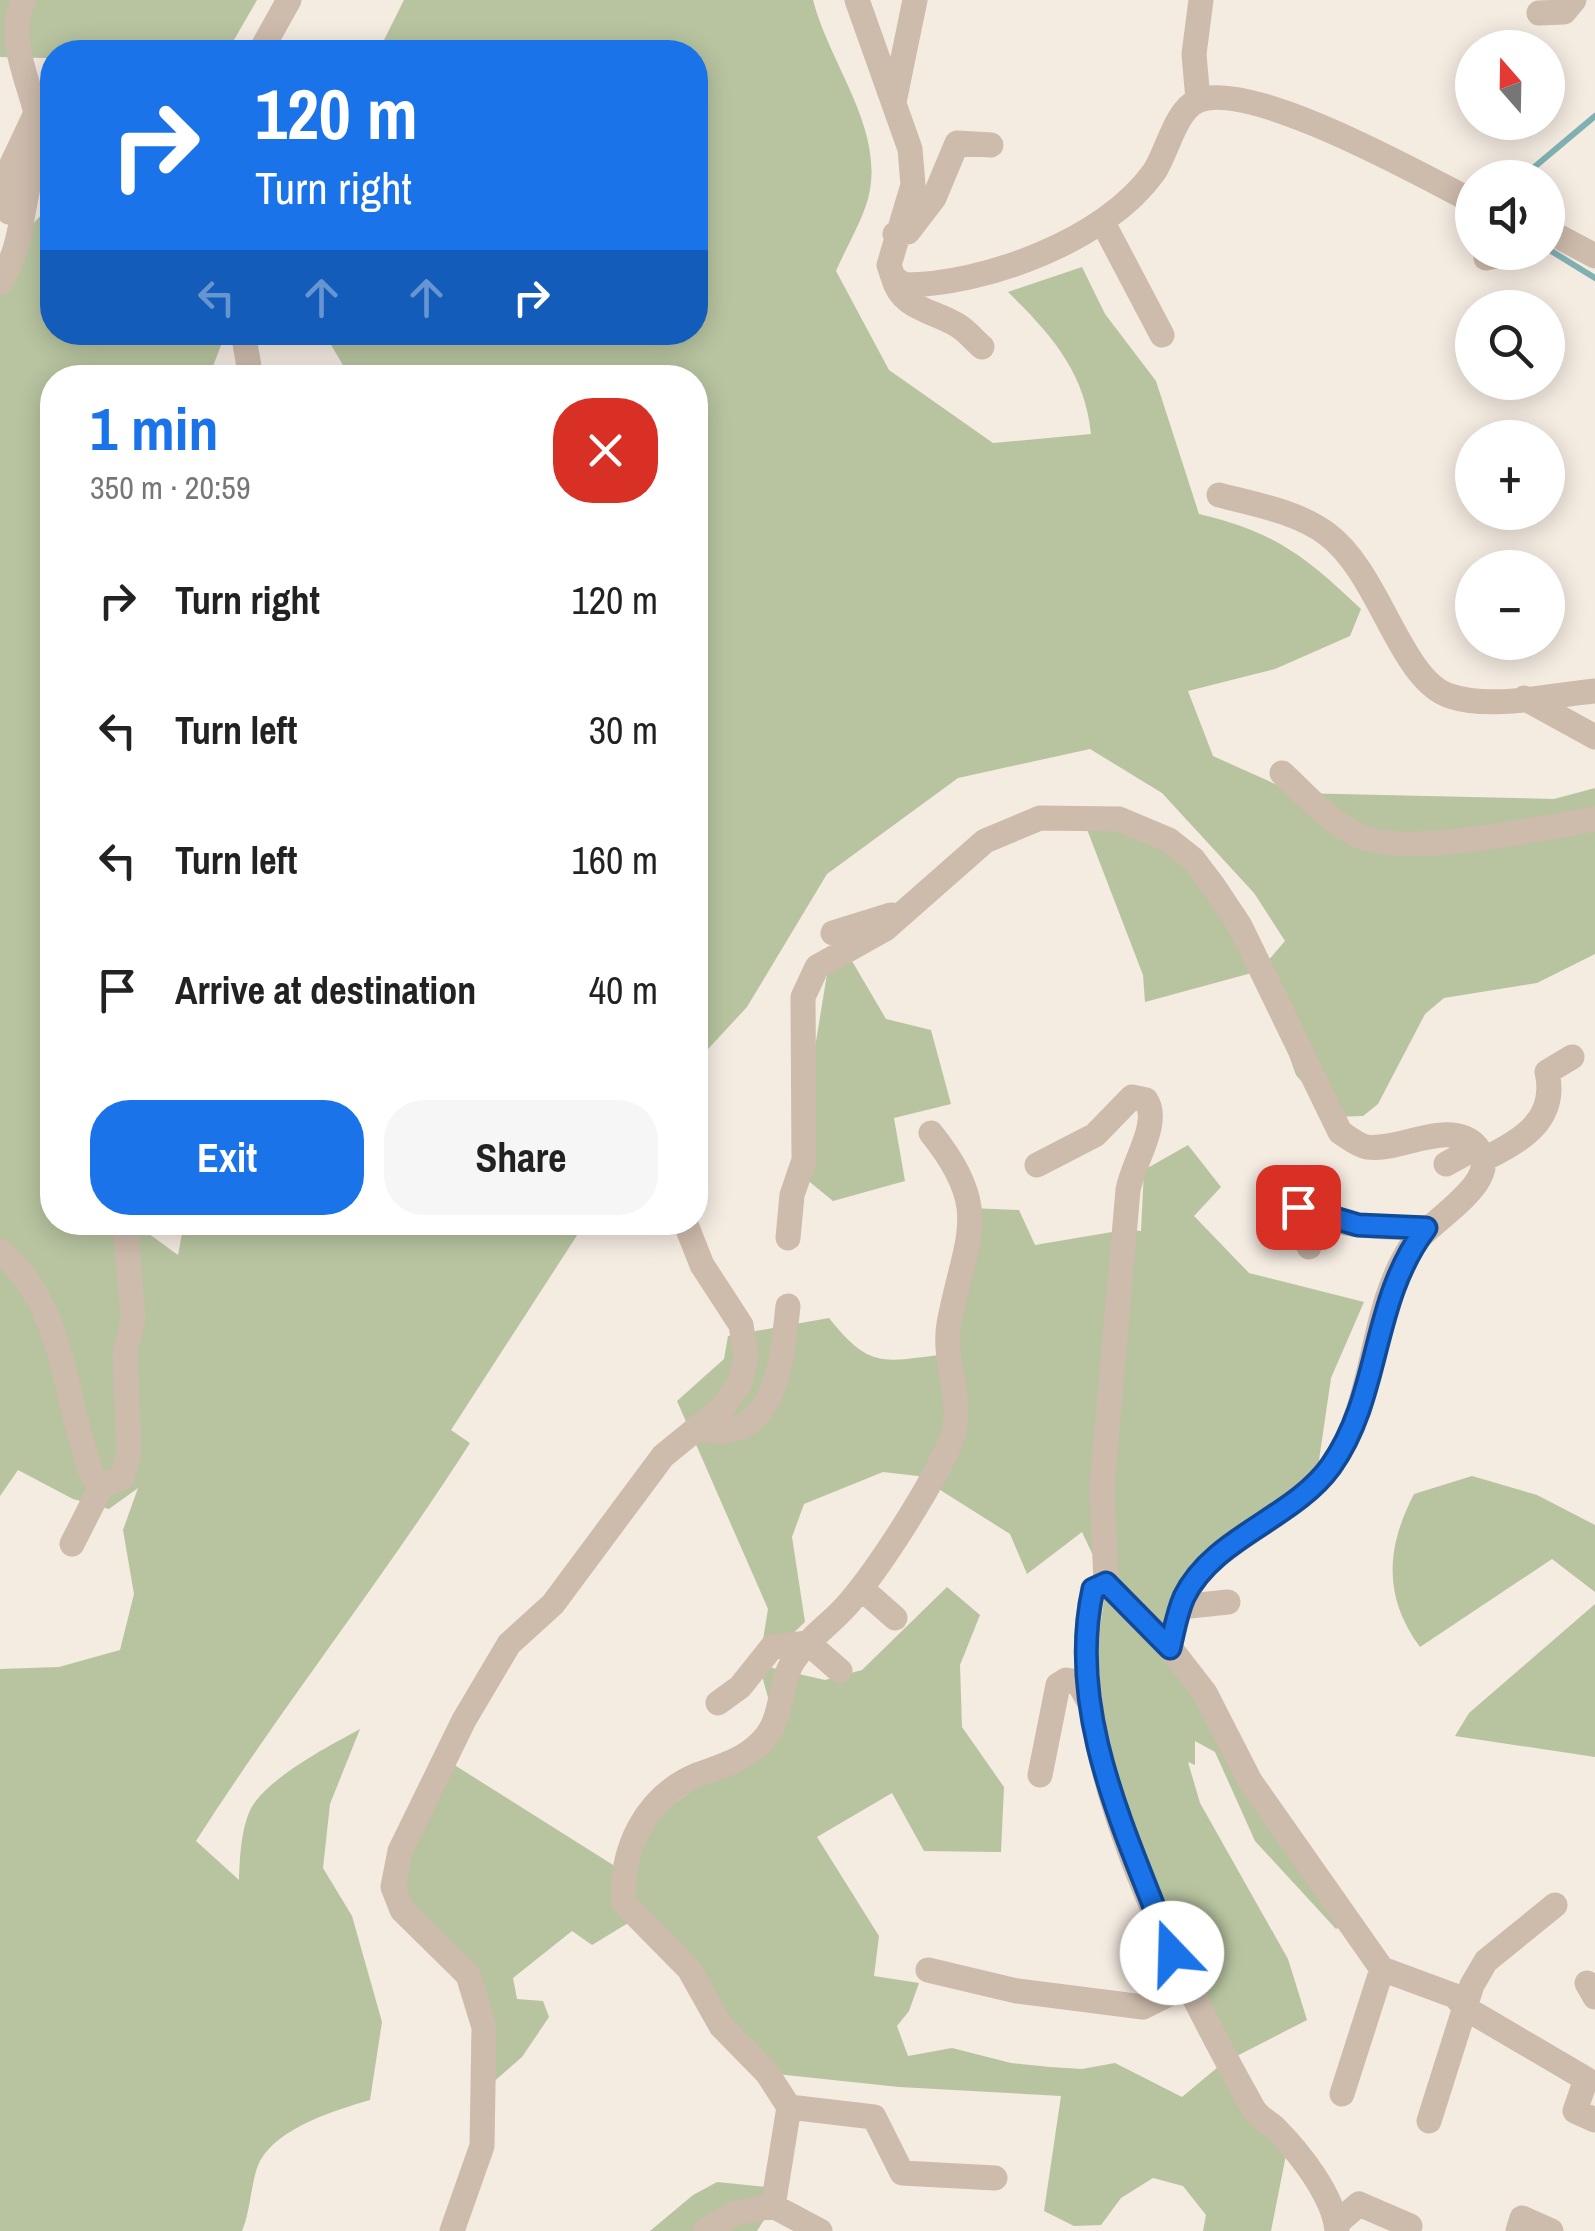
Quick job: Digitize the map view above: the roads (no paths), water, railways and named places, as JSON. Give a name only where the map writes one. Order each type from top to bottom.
[{"type":"street","points":[[0,282],[20,243],[29,182],[40,153],[36,112],[17,30],[24,0]]},
{"type":"street","points":[[266,40],[288,0]]},
{"type":"street","points":[[858,0],[910,149],[913,185],[895,234],[890,265],[897,291],[907,302],[959,326],[982,347]]},
{"type":"street","points":[[894,102],[914,0]]},
{"type":"street","points":[[1186,152],[1193,132],[1190,106],[1201,0]]},
{"type":"street","points":[[1539,13],[1564,12],[1574,0]]},
{"type":"street","points":[[1190,106],[1231,98],[1313,122],[1455,193]]},
{"type":"street","points":[[894,277],[904,285],[970,279],[1102,221],[1151,176],[1190,106]]},
{"type":"street","points":[[9,212],[11,166],[36,112]]},
{"type":"street","points":[[895,234],[908,232],[934,198],[958,142],[991,145]]},
{"type":"street","points":[[1102,221],[1162,335]]},
{"type":"street","points":[[1565,243],[1595,256]]},
{"type":"street","points":[[1219,495],[1303,521],[1328,534],[1375,589],[1419,654],[1425,683],[1445,695],[1463,700],[1524,698],[1595,690]]},
{"type":"street","points":[[1524,698],[1595,737]]},
{"type":"street","points":[[1282,773],[1336,822],[1363,838],[1402,843],[1492,836],[1595,819]]},
{"type":"street","points":[[788,1238],[792,1196],[804,1160],[802,998],[808,980],[828,958],[865,942],[905,911],[985,841],[1040,818],[1120,818],[1146,828],[1194,858],[1240,926],[1340,1132],[1358,1144],[1388,1147],[1447,1135],[1465,1138],[1481,1153],[1484,1174],[1477,1186],[1426,1228],[1392,1285],[1358,1417],[1345,1445],[1306,1492],[1202,1572],[1180,1607],[1170,1648]]},
{"type":"street","points":[[833,933],[905,911]]},
{"type":"street","points":[[1274,1040],[1318,1087]]},
{"type":"street","points":[[1446,1164],[1532,1130],[1547,1109],[1552,1090],[1547,1072],[1572,1056]]},
{"type":"street","points":[[1037,1166],[1095,1136],[1132,1098],[1146,1100],[1153,1111],[1152,1125],[1133,1161],[1128,1190],[1102,1486],[1106,1583],[1170,1648],[1205,1693],[1250,1781],[1382,1969],[1455,1996],[1465,2008],[1590,2074],[1575,2111],[1595,2120]]},
{"type":"street","points":[[774,2206],[790,2107],[766,2073],[720,2026],[690,1969],[624,1903],[622,1870],[658,1801],[695,1776],[728,1765],[765,1738],[775,1721],[794,1659],[861,1588],[953,1438],[957,1411],[946,1342],[972,1210],[962,1174],[932,1133]]},
{"type":"street","points":[[1287,1198],[1319,1215],[1358,1225],[1426,1228]]},
{"type":"street","points":[[1309,1248],[1319,1215]]},
{"type":"street","points":[[72,1544],[102,1484],[122,1478],[130,1452],[125,1353],[133,1320],[125,1235]]},
{"type":"street","points":[[452,2231],[482,2146],[484,2027],[468,1975],[402,1910],[393,1887],[400,1851],[464,1720],[509,1644],[553,1604],[643,1480],[722,1407],[740,1383],[746,1356],[741,1324],[702,1265],[690,1235]]},
{"type":"street","points":[[0,1250],[24,1274],[50,1322],[82,1450],[93,1477],[102,1484]]},
{"type":"street","points":[[696,1428],[726,1429],[750,1420],[761,1410],[779,1378],[788,1306]]},
{"type":"street","points":[[1106,1583],[1093,1589],[1086,1620],[1084,1666],[1090,1705],[1125,1838],[1184,1986],[1254,2112],[1276,2130],[1323,2192],[1337,2227],[1360,2204],[1414,2229]]},
{"type":"street","points":[[861,1588],[895,1618]]},
{"type":"street","points":[[1180,1607],[1228,1602]]},
{"type":"street","points":[[718,1703],[740,1686],[772,1646],[808,1643],[840,1671]]},
{"type":"street","points":[[1040,1775],[1058,1686],[1066,1680],[1078,1682],[1090,1705]]},
{"type":"street","points":[[1429,2121],[1465,2008],[1486,1961],[1556,1904]]},
{"type":"street","points":[[1342,2094],[1382,1969]]},
{"type":"street","points":[[928,1970],[1017,1991],[1142,2008],[1184,1986]]},
{"type":"street","points":[[790,2107],[874,2116],[902,2174],[995,2178]]},
{"type":"street","points":[[705,2231],[735,2214],[774,2206],[820,2231]]},
{"type":"street","points":[[1518,2231],[1522,2218],[1551,2231]]},
{"type":"waterway","points":[[1543,160],[1595,116]]},
{"type":"waterway","points":[[1565,259],[1595,278]]}]
